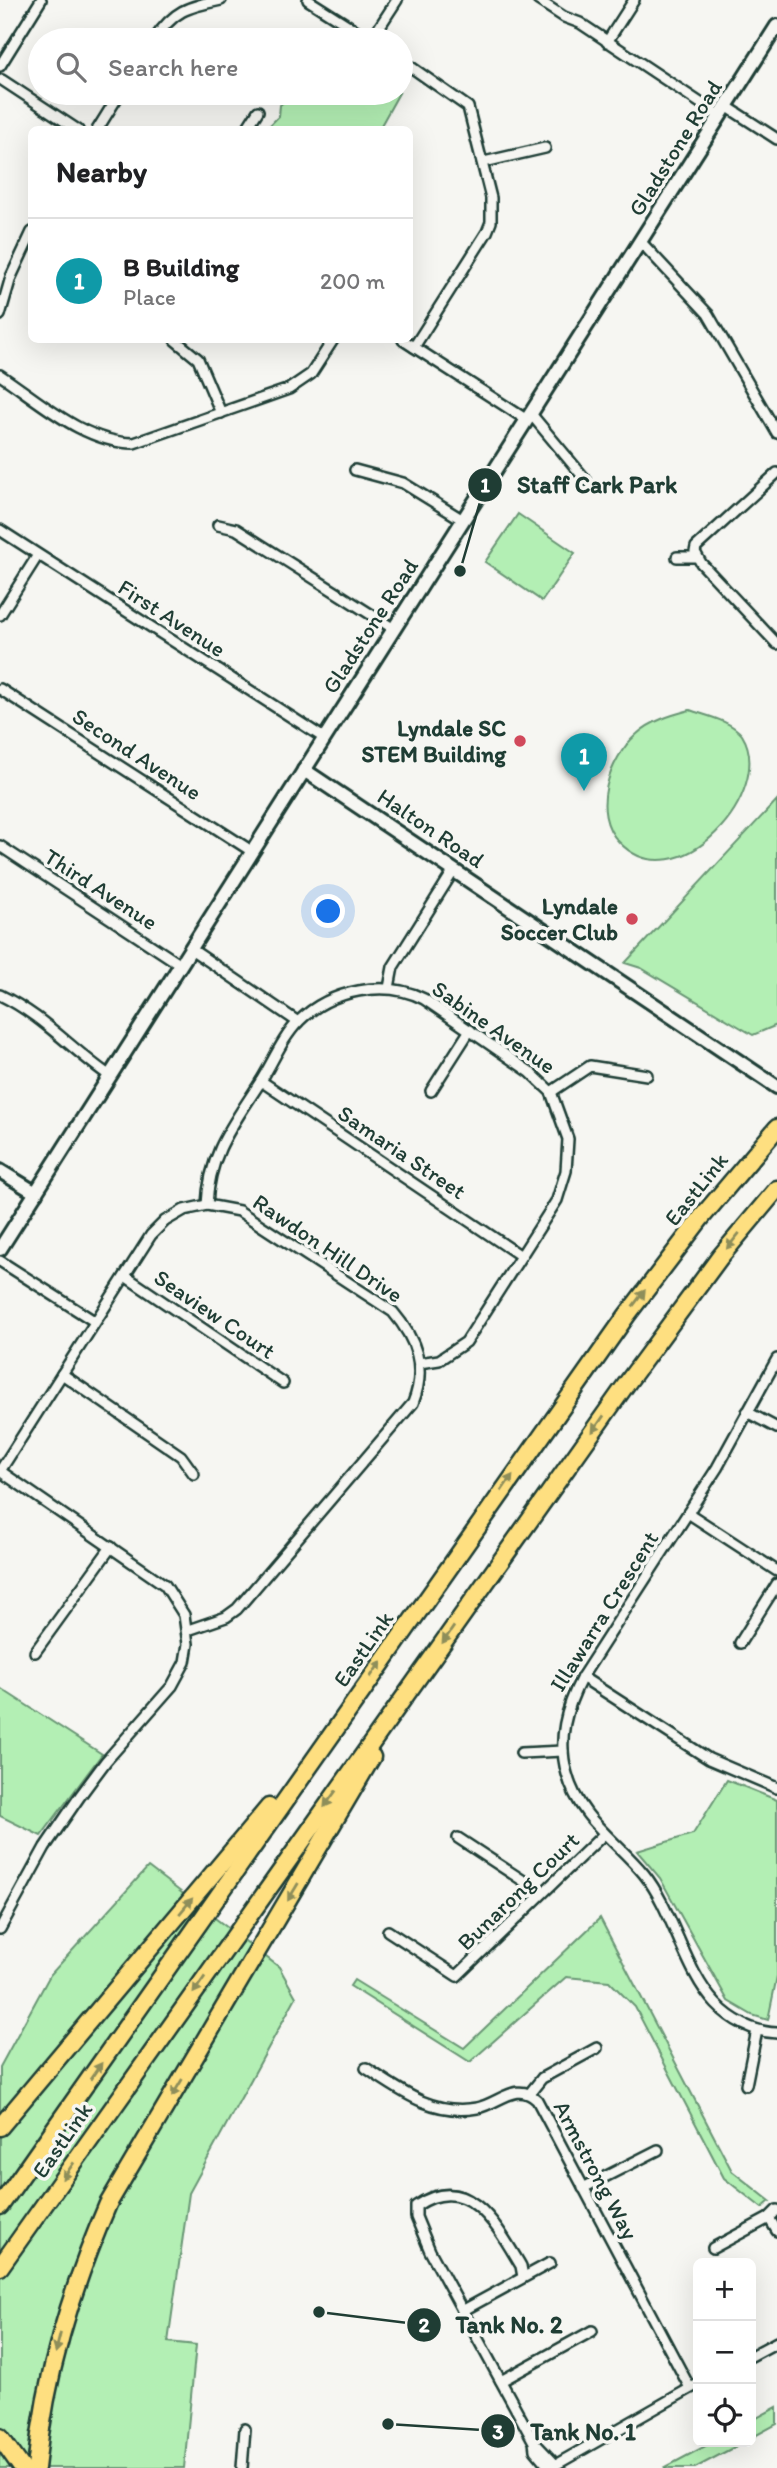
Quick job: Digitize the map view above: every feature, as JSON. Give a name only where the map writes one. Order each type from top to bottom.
[{"type":"highway","name":"EastLink","points":[[0,2206],[626,1315],[701,1218],[777,1128]]},
{"type":"highway","name":"EastLink","points":[[0,2267],[677,1313],[777,1189]]},
{"type":"highway","points":[[36,2468],[41,2417],[65,2316],[77,2277],[108,2204],[414,1685]]},
{"type":"highway","points":[[0,2127],[49,2072],[337,1725]]},
{"type":"highway","points":[[0,2437],[22,2468]]},
{"type":"main road","name":"Gladstone Road","points":[[0,1249],[777,26]]},
{"type":"main road","name":"Halton Road","points":[[304,770],[777,1087]]},
{"type":"main road","points":[[0,1171],[36,1194]]},
{"type":"street","points":[[28,98],[1,81],[0,67],[41,0]]},
{"type":"street","points":[[162,28],[179,11],[221,0]]},
{"type":"street","points":[[308,0],[352,28]]},
{"type":"street","points":[[379,28],[397,0]]},
{"type":"street","points":[[538,0],[723,111],[777,139]]},
{"type":"street","points":[[607,42],[634,0]]},
{"type":"street","points":[[413,68],[462,100],[468,107],[484,162],[492,210],[491,222],[414,347]]},
{"type":"street","points":[[39,105],[72,126]]},
{"type":"street","points":[[99,126],[113,105]]},
{"type":"street","points":[[249,126],[258,111]]},
{"type":"street","points":[[484,162],[545,148]]},
{"type":"street","points":[[0,315],[11,277],[28,241]]},
{"type":"street","points":[[640,241],[708,314],[777,433]]},
{"type":"street","points":[[179,343],[198,359],[221,413]]},
{"type":"street","points":[[0,375],[95,437],[117,443],[143,442],[277,394],[300,383],[311,374],[330,343]]},
{"type":"street","points":[[408,343],[529,417],[586,480]]},
{"type":"street","points":[[355,470],[403,483],[463,520]]},
{"type":"street","points":[[695,557],[696,547],[777,473]]},
{"type":"street","points":[[218,525],[236,529],[394,629]]},
{"type":"street","name":"First Avenue","points":[[0,530],[324,738]]},
{"type":"street","points":[[0,615],[38,555]]},
{"type":"street","points":[[677,557],[695,557],[777,644]]},
{"type":"street","name":"Second Avenue","points":[[0,689],[253,852]]},
{"type":"street","name":"Third Avenue","points":[[0,846],[181,965]]},
{"type":"street","points":[[389,988],[393,967],[454,870]]},
{"type":"street","points":[[191,949],[298,1022]]},
{"type":"street","name":"Sabine Avenue","points":[[207,1205],[208,1179],[215,1154],[298,1022],[326,1003],[354,991],[389,988],[416,996],[530,1072],[551,1092],[568,1139],[566,1171],[557,1200],[466,1342],[439,1360],[419,1363]]},
{"type":"street","points":[[0,995],[44,1021],[80,1056],[110,1076]]},
{"type":"street","points":[[431,1091],[470,1030]]},
{"type":"street","points":[[551,1092],[590,1066],[647,1075]]},
{"type":"street","name":"Samaria Street","points":[[261,1081],[521,1256]]},
{"type":"street","points":[[0,1928],[45,1847],[80,1796],[106,1761],[172,1686],[185,1662],[188,1630],[180,1605],[165,1585],[0,1471],[151,1235],[165,1221],[184,1210],[207,1205]]},
{"type":"street","name":"Rawdon Hill Drive","points":[[188,1630],[226,1617],[237,1609],[403,1419],[417,1394],[419,1363],[412,1338],[393,1312],[239,1211],[207,1205]]},
{"type":"street","points":[[0,1261],[94,1321]]},
{"type":"street","name":"Seaview Court","points":[[125,1276],[283,1383]]},
{"type":"street","name":"Illawarra Crescent","points":[[777,1359],[688,1513],[582,1677],[566,1709],[563,1751],[566,1774],[576,1799],[604,1834],[649,1881],[713,2002],[735,2019],[757,2030],[777,2033]]},
{"type":"street","points":[[62,1374],[181,1456],[194,1474]]},
{"type":"street","points":[[747,1412],[777,1429]]},
{"type":"street","points":[[688,1513],[777,1571]]},
{"type":"street","points":[[35,1652],[111,1547]]},
{"type":"street","points":[[740,1643],[777,1584]]},
{"type":"street","points":[[582,1677],[709,1759],[777,1788]]},
{"type":"street","points":[[521,1753],[563,1751]]},
{"type":"street","name":"Bunarong Court","points":[[388,1931],[457,1976],[604,1834]]},
{"type":"street","points":[[458,1838],[542,1893]]},
{"type":"street","points":[[746,2085],[757,2030]]},
{"type":"street","points":[[530,2093],[542,2078],[597,2048]]},
{"type":"street","name":"Armstrong Way","points":[[366,2068],[415,2099],[443,2109],[479,2108],[518,2090],[530,2093],[693,2384]]},
{"type":"street","points":[[583,2188],[658,2150]]},
{"type":"street","points":[[523,2277],[521,2266],[482,2207],[470,2201],[444,2196],[419,2204],[416,2217],[422,2233],[534,2442],[552,2467],[693,2387]]},
{"type":"street","points":[[713,2248],[769,2218],[777,2210]]},
{"type":"street","points":[[769,2218],[777,2231]]},
{"type":"street","points":[[462,2311],[550,2263]]},
{"type":"street","points":[[501,2381],[592,2331]]},
{"type":"street","points":[[756,2353],[777,2342]]},
{"type":"street","points":[[242,2468],[245,2429]]},
{"type":"green space","points":[[280,105],[392,105],[381,126],[270,125],[279,116]]},
{"type":"green space","points":[[518,514],[575,553],[542,601],[485,562]]},
{"type":"green space","points":[[690,710],[724,722],[742,735],[749,758],[746,784],[734,810],[716,833],[693,850],[668,859],[643,858],[619,842],[610,830],[605,801],[611,771],[627,744],[643,729],[662,719]]},
{"type":"green space","points":[[777,800],[777,1025],[753,1035],[641,968],[625,963]]},
{"type":"green space","points":[[0,1688],[102,1754],[41,1836],[0,1816]]},
{"type":"green space","points":[[727,1780],[777,1800],[777,1976],[768,2020],[752,2015],[728,2001],[660,1878],[637,1851],[693,1834]]},
{"type":"green space","points":[[148,1867],[279,1967],[296,1997],[189,2193],[168,2342],[196,2345],[184,2468],[0,2468],[0,2067],[50,1975]]},
{"type":"green space","points":[[600,1918],[732,2171],[770,2201],[762,2208],[724,2178],[635,2007],[609,1981],[566,1977],[470,2062],[350,1986],[354,1980],[464,2048]]},
{"type":"green space","points":[[777,2407],[777,2424],[756,2435],[756,2418]]},
{"type":"green space","points":[[704,2447],[735,2447],[695,2468],[664,2468]]},
{"type":"place","name":"Staff Cark Park","points":[[460,571]]},
{"type":"place","name":"Lyndale SC STEM Building","points":[[520,741]]},
{"type":"place","name":"B Building","points":[[584,791]]},
{"type":"place","name":"Lyndale Soccer Club","points":[[632,919]]},
{"type":"place","name":"Tank No. 2","points":[[319,2312]]},
{"type":"place","name":"Tank No. 1","points":[[388,2424]]}]
